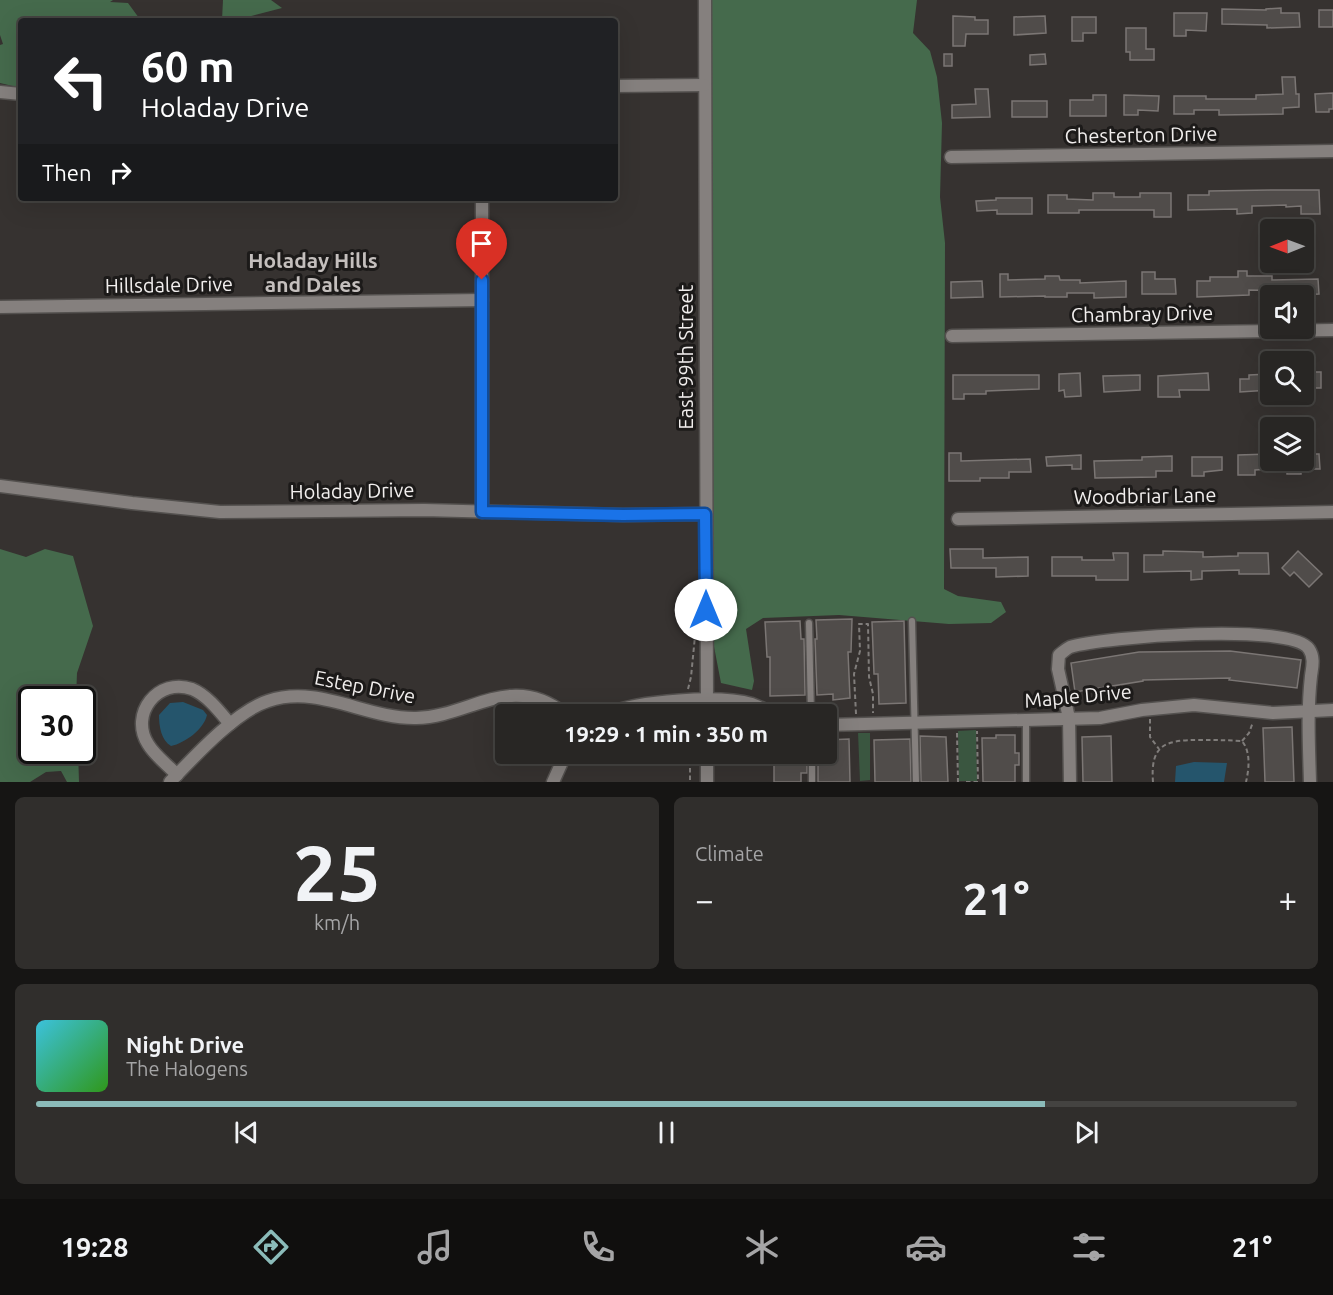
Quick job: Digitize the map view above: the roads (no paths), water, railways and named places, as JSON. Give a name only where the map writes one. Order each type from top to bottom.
[{"type":"street","name":"East 99th Street","points":[[705,0],[706,704]]},
{"type":"street","points":[[618,86],[704,85]]},
{"type":"street","points":[[0,92],[18,94]]},
{"type":"street","name":"Chesterton Drive","points":[[951,158],[1333,151]]},
{"type":"street","points":[[482,201],[482,512]]},
{"type":"street","name":"Hillsdale Drive","points":[[0,307],[482,300]]},
{"type":"street","name":"Chambray Drive","points":[[952,336],[1333,330]]},
{"type":"street","name":"Holaday Drive","points":[[0,486],[220,512],[424,510],[623,515],[705,514]]},
{"type":"street","name":"Woodbriar Lane","points":[[958,519],[1333,512]]},
{"type":"street","points":[[1070,782],[1069,718],[1058,669],[1059,655],[1068,648],[1146,637],[1245,634],[1298,641],[1309,648],[1313,658],[1308,710],[1310,782]]},
{"type":"street","points":[[174,778],[148,745],[142,731],[143,714],[156,694],[177,687],[195,691],[230,724]]},
{"type":"street","name":"Estep Drive","points":[[174,778],[230,724],[249,709],[297,695],[320,698],[405,718],[433,716],[486,700],[510,696],[548,704]]},
{"type":"street","points":[[639,704],[706,700],[748,704]]},
{"type":"street","name":"Maple Drive","points":[[837,726],[1100,718],[1142,710],[1194,705],[1273,713],[1333,710]]},
{"type":"street","points":[[553,782],[561,764]]},
{"type":"street","points":[[707,764],[707,782]]},
{"type":"lane","points":[[912,621],[916,782]]},
{"type":"lane","points":[[809,623],[811,704]]},
{"type":"lane","points":[[1026,720],[1026,782]]},
{"type":"lane","points":[[812,764],[812,782]]},
{"type":"water","points":[[183,702],[203,710],[207,715],[193,735],[171,746],[163,736],[159,715],[170,703]]},
{"type":"water","points":[[1194,762],[1227,763],[1224,782],[1175,782],[1176,766]]},
{"type":"district","name":"Holaday Hills and Dales","points":[[313,273]]}]
